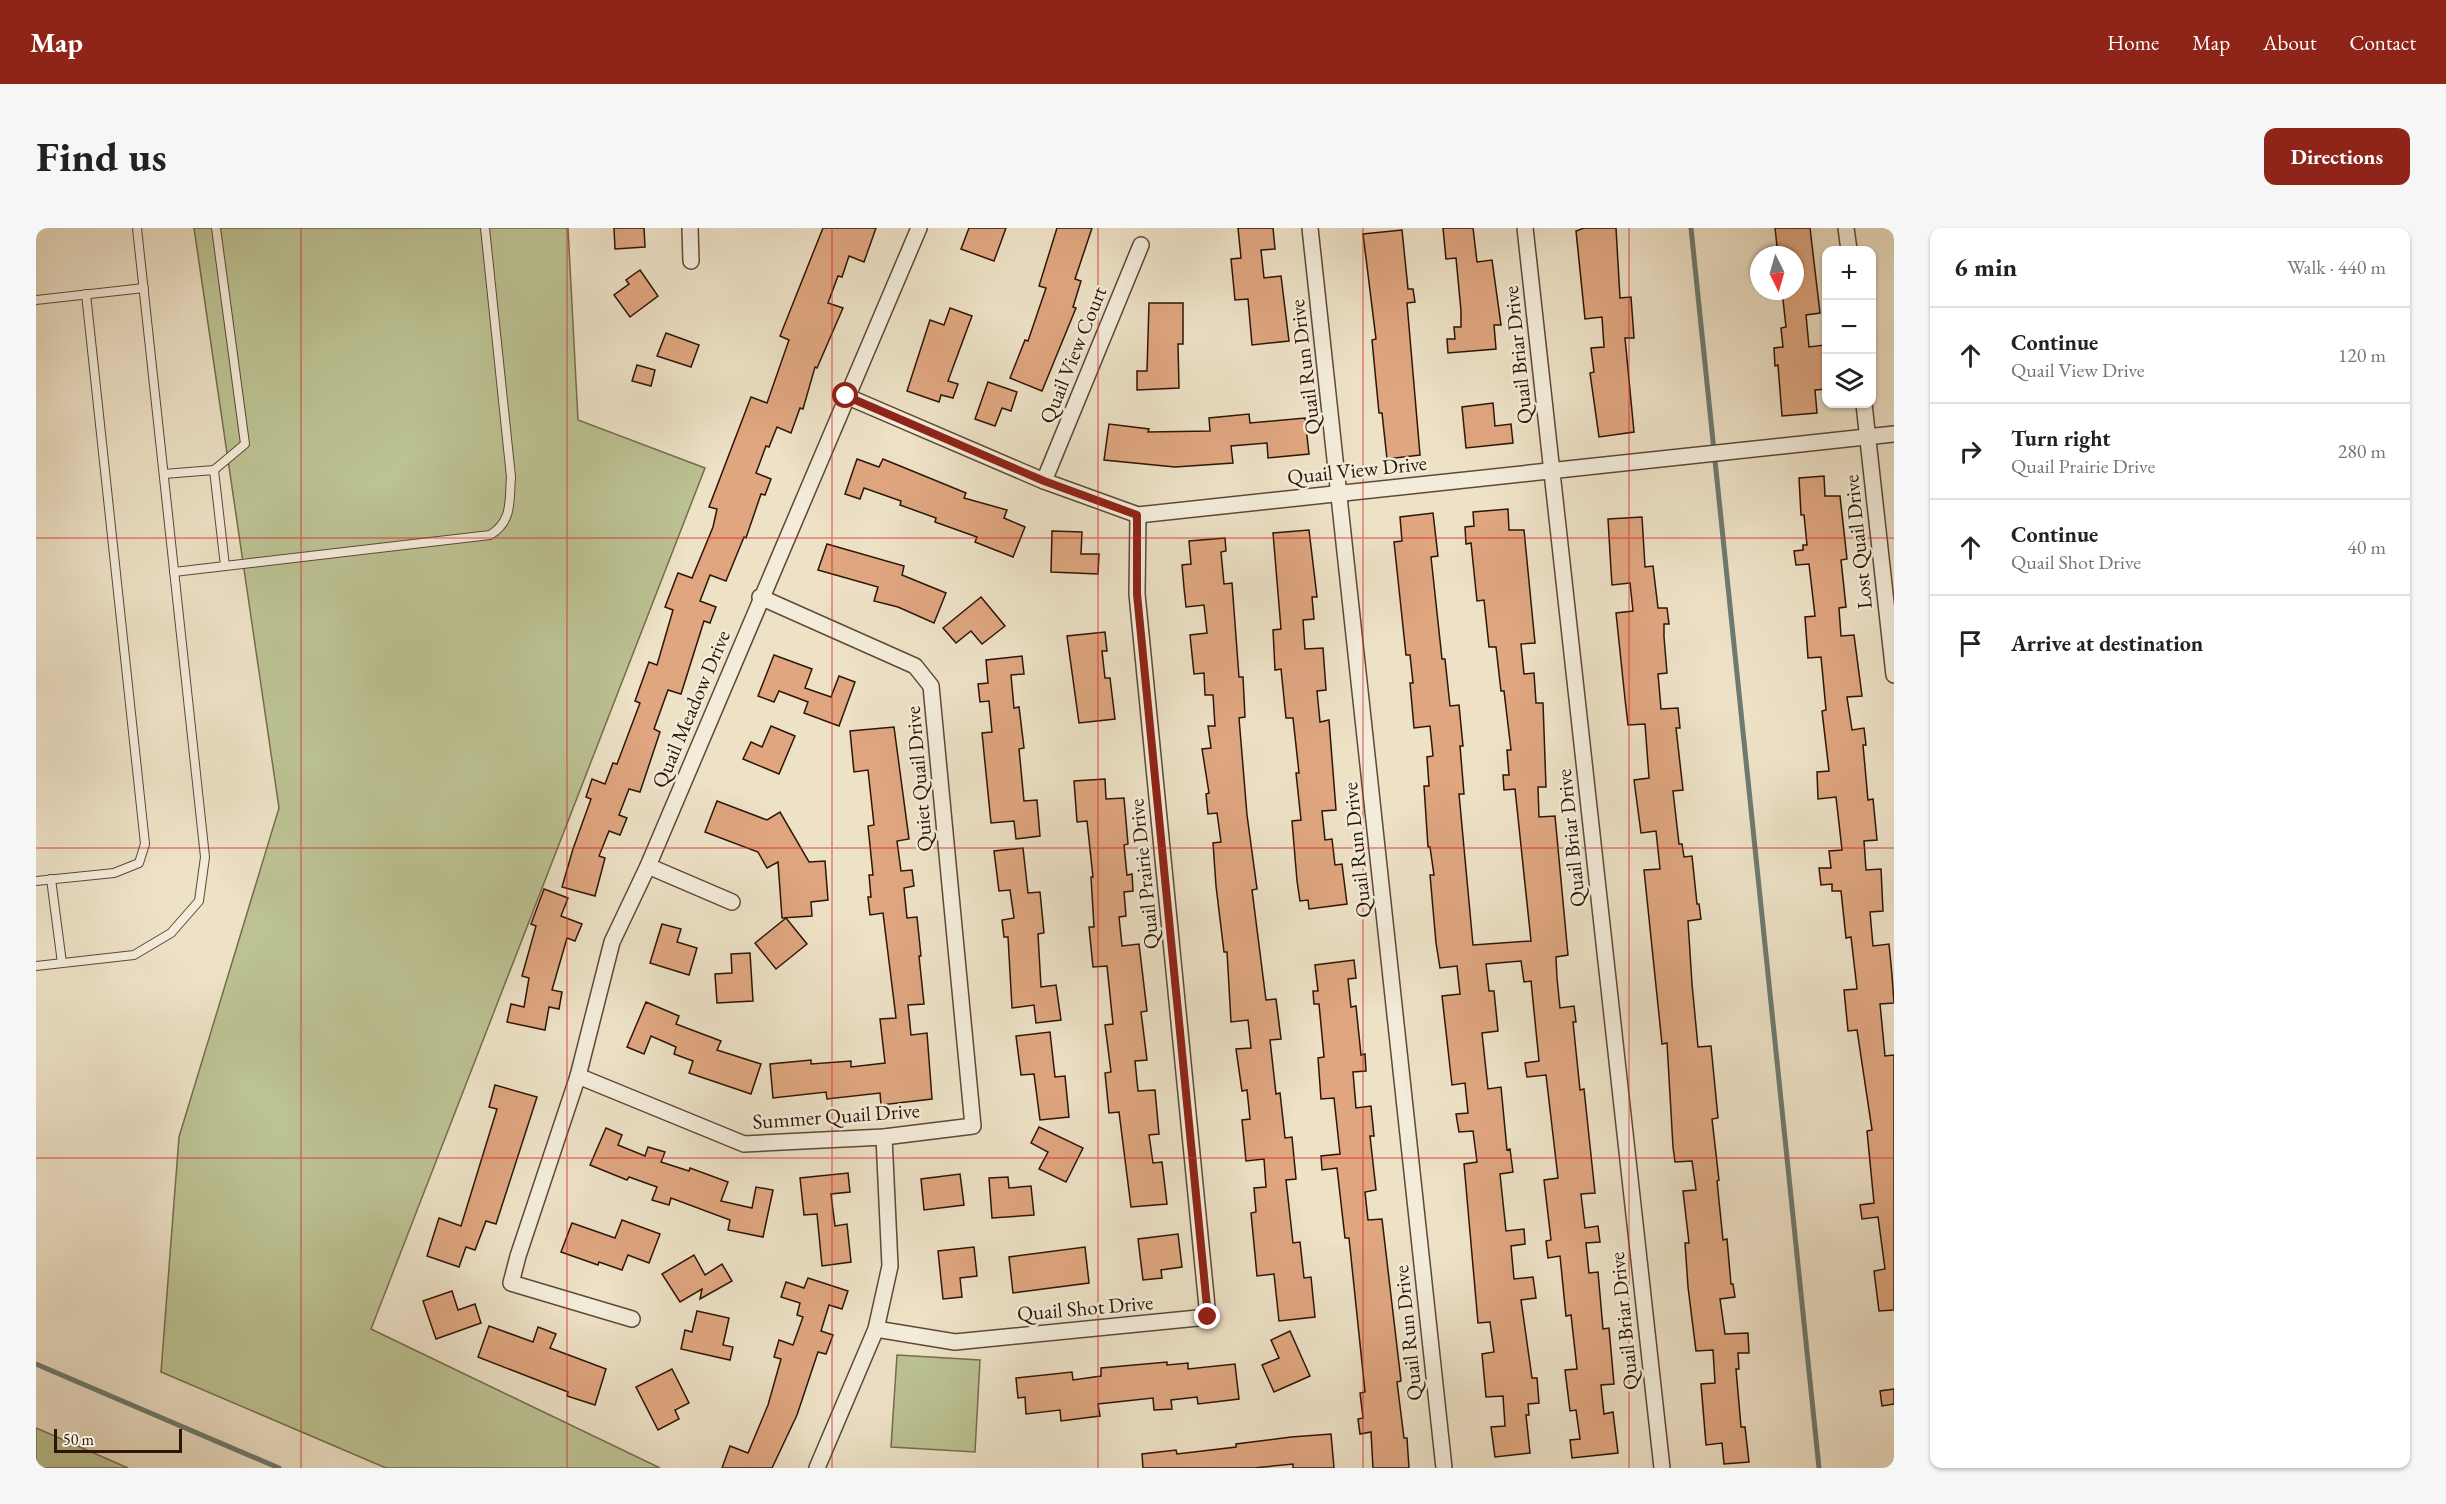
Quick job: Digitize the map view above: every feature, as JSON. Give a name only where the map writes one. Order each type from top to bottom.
[{"type":"street","points":[[690,228],[692,261]]},
{"type":"street","name":"Quail Meadow Drive","points":[[632,1319],[511,1283],[578,1076],[612,942],[648,866],[760,597],[919,228]]},
{"type":"street","name":"Quail Run Drive","points":[[1310,228],[1341,493],[1444,1468]]},
{"type":"street","name":"Quail Briar Drive","points":[[1525,228],[1662,1468]]},
{"type":"street","points":[[1846,228],[1848,246]]},
{"type":"street","name":"Quail View Court","points":[[1044,481],[1141,245]]},
{"type":"street","name":"Quail View Drive","points":[[846,396],[1044,481],[1137,515],[1894,434]]},
{"type":"street","name":"Lost Quail Drive","points":[[1864,408],[1894,675]]},
{"type":"street","name":"Quail Prairie Drive","points":[[1137,515],[1137,594],[1200,1228]]},
{"type":"street","name":"Quiet Quail Drive","points":[[760,597],[915,666],[931,686],[967,1062]]},
{"type":"street","points":[[648,866],[732,902]]},
{"type":"street","name":"Summer Quail Drive","points":[[578,1076],[744,1144],[884,1137],[973,1126],[967,1062]]},
{"type":"street","points":[[817,1468],[876,1329],[890,1266],[884,1137]]},
{"type":"street","name":"Quail Shot Drive","points":[[876,1329],[955,1342],[1208,1317],[1200,1228]]},
{"type":"lane","points":[[36,966],[134,956],[171,933],[199,901],[205,857],[137,228]]},
{"type":"lane","points":[[164,474],[214,470],[245,444],[216,228]]},
{"type":"lane","points":[[174,572],[490,535],[501,528],[508,516],[511,477],[485,228]]},
{"type":"lane","points":[[36,300],[144,288]]},
{"type":"lane","points":[[36,881],[114,873],[139,863],[145,844],[86,294]]},
{"type":"lane","points":[[214,470],[225,566]]},
{"type":"lane","points":[[51,879],[62,963]]},
{"type":"green space","points":[[194,228],[568,228],[578,420],[705,468],[371,1329],[660,1468],[386,1468],[161,1372],[179,1137],[279,808]]},
{"type":"green space","points":[[897,1355],[980,1360],[975,1452],[891,1447]]},
{"type":"green space","points":[[36,1428],[128,1468],[36,1468]]},
{"type":"building","points":[[614,228],[644,228],[645,247],[615,249]]},
{"type":"building","points":[[823,228],[876,228],[864,262],[849,256],[842,277],[838,276],[828,303],[843,308],[817,368],[815,367],[803,409],[800,408],[791,433],[777,427],[769,447],[766,446],[756,473],[771,479],[765,495],[761,494],[746,538],[744,537],[726,581],[710,575],[700,601],[716,607],[710,623],[704,621],[681,694],[668,690],[654,729],[660,732],[640,792],[629,789],[619,815],[627,818],[620,835],[609,831],[599,856],[605,858],[595,896],[562,887],[591,799],[586,797],[592,779],[605,784],[613,763],[617,764],[640,703],[635,701],[649,662],[657,665],[673,610],[665,607],[678,573],[692,578],[713,527],[717,509],[709,507],[751,397],[767,403],[789,340],[780,336]]},
{"type":"building","points":[[969,228],[1006,228],[994,261],[961,249]]},
{"type":"building","points":[[1057,228],[1092,228],[1075,279],[1081,281],[1073,307],[1076,308],[1042,391],[1010,378],[1025,340],[1028,341],[1046,288],[1039,286]]},
{"type":"building","points":[[1238,228],[1273,228],[1275,249],[1261,250],[1264,278],[1281,276],[1289,341],[1252,345],[1248,299],[1235,300],[1231,259],[1241,258]]},
{"type":"building","points":[[1443,228],[1473,228],[1477,262],[1492,260],[1501,325],[1494,325],[1496,349],[1448,353],[1447,339],[1455,339],[1454,327],[1461,327],[1461,311],[1456,258],[1446,259]]},
{"type":"building","points":[[1584,228],[1616,228],[1620,298],[1631,297],[1634,338],[1625,338],[1634,432],[1599,437],[1590,373],[1594,372],[1591,348],[1604,347],[1602,317],[1585,319],[1576,231]]},
{"type":"building","points":[[1775,228],[1810,228],[1820,313],[1806,315],[1809,347],[1822,345],[1822,389],[1815,390],[1817,413],[1782,416],[1778,365],[1775,366],[1774,348],[1783,347],[1781,328],[1786,327],[1783,300],[1804,300],[1804,246],[1777,246]]},
{"type":"building","points":[[1402,230],[1408,289],[1413,289],[1415,302],[1407,303],[1420,455],[1387,459],[1382,413],[1379,413],[1372,340],[1376,339],[1363,234]]},
{"type":"building","points":[[640,270],[658,296],[630,317],[614,295],[629,284],[626,280]]},
{"type":"building","points":[[1149,303],[1183,303],[1183,344],[1178,344],[1179,388],[1137,390],[1137,371],[1147,371]]},
{"type":"building","points":[[950,308],[972,316],[948,381],[958,384],[953,398],[941,395],[939,402],[907,391],[930,320],[944,325]]},
{"type":"building","points":[[666,333],[699,345],[691,367],[657,356]]},
{"type":"building","points":[[637,365],[655,370],[651,386],[632,381]]},
{"type":"building","points":[[988,382],[1017,392],[1011,411],[1002,408],[995,426],[975,419]]},
{"type":"building","points":[[1493,403],[1495,426],[1511,424],[1513,443],[1466,448],[1462,407]]},
{"type":"building","points":[[1249,414],[1250,423],[1305,418],[1309,454],[1268,458],[1267,443],[1231,446],[1233,463],[1175,467],[1104,460],[1109,424],[1149,429],[1148,432],[1210,431],[1209,418]]},
{"type":"building","points":[[857,459],[879,467],[883,459],[966,493],[964,498],[1007,510],[1004,518],[1025,527],[1013,557],[975,542],[977,537],[935,522],[936,518],[900,505],[901,501],[864,488],[860,499],[845,494]]},
{"type":"building","points":[[1824,476],[1825,496],[1840,496],[1847,559],[1841,560],[1846,607],[1839,608],[1841,636],[1854,635],[1862,696],[1847,697],[1852,730],[1864,728],[1866,745],[1863,745],[1868,800],[1873,799],[1877,840],[1864,841],[1866,870],[1881,869],[1883,911],[1870,912],[1873,946],[1889,944],[1892,975],[1894,1003],[1880,1004],[1885,1056],[1894,1055],[1894,1310],[1879,1311],[1874,1271],[1885,1269],[1878,1217],[1862,1219],[1860,1205],[1874,1203],[1867,1131],[1872,1130],[1857,1030],[1848,1031],[1844,990],[1857,989],[1851,937],[1846,938],[1841,891],[1832,891],[1832,884],[1821,885],[1819,868],[1831,868],[1829,851],[1842,850],[1836,797],[1818,799],[1817,772],[1829,771],[1822,711],[1826,710],[1821,657],[1808,658],[1805,617],[1815,616],[1809,564],[1796,565],[1794,551],[1803,550],[1803,545],[1807,545],[1804,515],[1801,515],[1799,478]]},
{"type":"building","points":[[1508,509],[1509,530],[1524,530],[1535,643],[1521,644],[1524,674],[1534,673],[1536,703],[1543,703],[1546,787],[1538,787],[1539,817],[1555,816],[1568,955],[1556,957],[1560,1008],[1574,1006],[1576,1022],[1573,1022],[1580,1090],[1584,1089],[1595,1193],[1581,1194],[1585,1228],[1598,1226],[1600,1242],[1586,1243],[1589,1273],[1598,1272],[1603,1329],[1609,1328],[1614,1384],[1601,1385],[1604,1414],[1613,1412],[1618,1453],[1572,1458],[1570,1440],[1580,1439],[1576,1410],[1570,1411],[1565,1370],[1577,1369],[1571,1315],[1566,1316],[1560,1256],[1548,1258],[1546,1241],[1551,1240],[1544,1180],[1558,1178],[1546,1075],[1527,1077],[1525,1063],[1539,1061],[1531,981],[1524,982],[1521,961],[1486,964],[1489,991],[1494,991],[1498,1031],[1482,1033],[1488,1089],[1501,1087],[1507,1150],[1510,1149],[1513,1172],[1500,1174],[1506,1231],[1524,1229],[1525,1244],[1511,1246],[1514,1279],[1533,1277],[1536,1298],[1521,1300],[1532,1378],[1537,1378],[1539,1403],[1528,1404],[1529,1415],[1526,1415],[1530,1453],[1495,1457],[1491,1427],[1505,1426],[1503,1396],[1486,1397],[1482,1354],[1494,1352],[1490,1322],[1478,1323],[1464,1164],[1477,1162],[1473,1131],[1459,1132],[1456,1114],[1468,1113],[1465,1083],[1452,1085],[1442,996],[1460,994],[1457,966],[1440,968],[1436,943],[1430,875],[1434,875],[1430,847],[1428,847],[1424,786],[1429,786],[1427,757],[1433,756],[1430,726],[1414,728],[1410,655],[1406,655],[1394,542],[1402,541],[1400,517],[1433,513],[1438,556],[1431,557],[1442,659],[1445,659],[1450,706],[1459,705],[1463,746],[1460,746],[1464,794],[1459,794],[1473,945],[1531,941],[1515,789],[1504,790],[1503,775],[1509,775],[1507,750],[1511,750],[1504,691],[1501,691],[1496,647],[1489,647],[1484,600],[1477,601],[1471,543],[1466,544],[1465,527],[1474,526],[1473,512]]},
{"type":"building","points":[[1642,517],[1645,567],[1653,566],[1658,608],[1667,608],[1669,624],[1664,624],[1667,673],[1658,674],[1661,709],[1678,708],[1680,728],[1676,728],[1683,790],[1673,791],[1679,844],[1682,844],[1684,857],[1692,856],[1697,904],[1699,904],[1701,919],[1688,921],[1692,984],[1698,1047],[1711,1046],[1718,1118],[1712,1119],[1719,1180],[1717,1181],[1723,1240],[1727,1239],[1731,1284],[1733,1284],[1735,1297],[1720,1299],[1725,1334],[1748,1333],[1749,1353],[1738,1353],[1739,1369],[1736,1369],[1741,1427],[1745,1427],[1749,1462],[1724,1464],[1722,1443],[1706,1445],[1701,1384],[1715,1383],[1713,1350],[1696,1351],[1688,1287],[1685,1243],[1689,1243],[1683,1191],[1696,1190],[1692,1161],[1675,1162],[1673,1147],[1667,1043],[1662,1044],[1644,870],[1660,869],[1656,831],[1641,833],[1634,780],[1649,778],[1645,724],[1628,725],[1616,613],[1633,611],[1630,583],[1612,585],[1611,570],[1608,519]]},
{"type":"building","points":[[1309,530],[1317,597],[1312,597],[1314,619],[1303,620],[1305,649],[1323,648],[1326,690],[1317,691],[1320,722],[1329,720],[1336,810],[1322,811],[1325,840],[1332,839],[1335,865],[1342,864],[1347,904],[1309,909],[1308,900],[1300,901],[1297,881],[1292,821],[1301,820],[1293,718],[1286,718],[1281,669],[1275,670],[1273,630],[1281,629],[1273,533]]},
{"type":"building","points":[[1052,531],[1082,532],[1081,554],[1099,554],[1098,574],[1051,572]]},
{"type":"building","points":[[1225,538],[1226,551],[1221,552],[1224,584],[1232,583],[1239,677],[1243,677],[1245,717],[1239,718],[1247,815],[1257,889],[1252,890],[1266,1000],[1276,999],[1281,1039],[1270,1040],[1276,1094],[1280,1093],[1285,1138],[1292,1137],[1296,1179],[1286,1180],[1293,1243],[1300,1242],[1304,1278],[1311,1277],[1315,1317],[1279,1321],[1274,1274],[1257,1276],[1251,1213],[1256,1212],[1254,1188],[1266,1187],[1264,1159],[1246,1161],[1242,1120],[1250,1119],[1247,1090],[1242,1091],[1236,1049],[1251,1048],[1248,1020],[1231,1022],[1227,952],[1224,952],[1213,843],[1221,842],[1217,813],[1208,814],[1206,794],[1209,793],[1202,749],[1211,748],[1208,726],[1215,726],[1213,695],[1205,695],[1204,673],[1194,674],[1190,635],[1207,633],[1204,605],[1186,607],[1182,565],[1191,564],[1189,541]]},
{"type":"building","points":[[827,544],[904,566],[902,575],[946,593],[934,623],[898,607],[874,601],[878,587],[818,570]]},
{"type":"building","points":[[981,597],[1005,626],[982,644],[971,631],[956,643],[943,628]]},
{"type":"building","points":[[1105,632],[1107,651],[1102,651],[1105,678],[1110,678],[1115,719],[1079,723],[1067,636]]},
{"type":"building","points":[[774,655],[812,669],[805,688],[831,697],[839,676],[855,682],[839,726],[804,713],[808,702],[779,691],[774,702],[758,696]]},
{"type":"building","points":[[1022,656],[1024,674],[1011,675],[1014,708],[1019,707],[1024,748],[1019,749],[1024,801],[1037,800],[1040,836],[1016,839],[1014,821],[991,823],[982,733],[992,732],[989,701],[980,702],[978,684],[988,683],[986,660]]},
{"type":"building","points":[[771,726],[795,736],[779,774],[743,759],[751,742],[762,747]]},
{"type":"building","points":[[894,727],[909,839],[897,841],[901,871],[912,870],[914,886],[904,888],[907,918],[917,917],[924,1004],[908,1005],[911,1035],[927,1033],[932,1099],[881,1105],[880,1093],[827,1099],[826,1092],[773,1098],[770,1064],[811,1060],[811,1064],[851,1061],[851,1067],[885,1063],[880,1019],[896,1018],[883,913],[870,915],[869,875],[873,875],[868,826],[874,825],[868,770],[854,772],[850,731]]},
{"type":"building","points":[[1105,779],[1106,799],[1124,798],[1128,844],[1124,845],[1127,875],[1132,874],[1133,891],[1124,892],[1126,916],[1119,917],[1122,946],[1139,944],[1147,1011],[1141,1012],[1147,1060],[1135,1061],[1138,1091],[1155,1090],[1159,1134],[1149,1135],[1153,1163],[1162,1162],[1167,1204],[1131,1207],[1119,1112],[1109,1113],[1105,1073],[1111,1072],[1105,1025],[1113,1024],[1107,966],[1093,967],[1089,927],[1094,927],[1091,877],[1093,877],[1087,821],[1077,822],[1074,781]]},
{"type":"building","points":[[717,801],[767,820],[780,812],[809,862],[825,861],[828,900],[811,902],[812,916],[782,918],[778,862],[767,868],[758,852],[705,832]]},
{"type":"building","points":[[1023,848],[1028,893],[1040,892],[1044,933],[1038,934],[1041,987],[1056,985],[1061,1020],[1036,1023],[1034,1005],[1012,1008],[1008,937],[1004,937],[1002,920],[1014,918],[1010,890],[999,891],[994,851]]},
{"type":"building","points":[[544,889],[568,898],[561,916],[582,924],[575,941],[567,938],[552,990],[562,992],[559,1009],[549,1007],[545,1030],[507,1022],[511,1004],[524,1007],[529,978],[522,976],[536,926],[531,924]]},
{"type":"building","points":[[786,918],[807,944],[776,969],[755,943]]},
{"type":"building","points":[[662,924],[681,929],[677,942],[697,948],[689,975],[650,963]]},
{"type":"building","points":[[750,953],[753,1001],[717,1003],[715,974],[732,973],[731,954]]},
{"type":"building","points":[[1354,960],[1356,978],[1348,979],[1351,1007],[1356,1006],[1361,1055],[1365,1054],[1366,1071],[1353,1072],[1356,1108],[1371,1106],[1374,1136],[1370,1136],[1376,1190],[1365,1192],[1368,1220],[1382,1219],[1401,1381],[1397,1382],[1404,1438],[1407,1438],[1409,1468],[1373,1468],[1371,1432],[1360,1434],[1358,1419],[1363,1418],[1360,1393],[1365,1392],[1349,1238],[1345,1238],[1337,1168],[1322,1170],[1321,1156],[1340,1154],[1334,1098],[1321,1099],[1318,1058],[1324,1057],[1319,1004],[1314,1004],[1313,991],[1318,991],[1315,965]]},
{"type":"building","points":[[646,1002],[679,1016],[676,1024],[721,1041],[717,1050],[761,1064],[751,1094],[689,1073],[693,1061],[674,1054],[676,1047],[651,1036],[644,1054],[627,1047]]},
{"type":"building","points":[[1050,1032],[1055,1077],[1065,1076],[1069,1117],[1040,1120],[1034,1074],[1021,1075],[1016,1036]]},
{"type":"building","points":[[495,1085],[537,1097],[496,1224],[486,1221],[475,1250],[466,1247],[459,1267],[427,1256],[439,1218],[461,1226],[497,1109],[489,1107]]},
{"type":"building","points":[[1039,1127],[1083,1148],[1066,1182],[1039,1169],[1048,1152],[1031,1143]]},
{"type":"building","points":[[606,1128],[622,1135],[618,1145],[645,1156],[648,1147],[665,1152],[661,1162],[689,1171],[690,1168],[728,1182],[721,1201],[752,1208],[756,1187],[773,1190],[763,1237],[728,1230],[730,1220],[671,1198],[669,1205],[652,1200],[657,1187],[629,1177],[627,1180],[590,1165]]},
{"type":"building","points":[[848,1173],[850,1192],[831,1194],[835,1226],[847,1224],[851,1262],[822,1266],[817,1214],[804,1215],[800,1178]]},
{"type":"building","points":[[960,1174],[964,1205],[924,1210],[921,1179]]},
{"type":"building","points":[[1008,1177],[1009,1188],[1031,1186],[1034,1215],[992,1218],[989,1178]]},
{"type":"building","points":[[622,1220],[660,1234],[649,1263],[628,1255],[622,1270],[599,1262],[598,1265],[561,1252],[572,1223],[615,1238]]},
{"type":"building","points":[[1178,1234],[1182,1267],[1161,1270],[1162,1278],[1143,1280],[1138,1239]]},
{"type":"building","points":[[974,1247],[977,1276],[960,1278],[962,1297],[943,1299],[938,1251]]},
{"type":"building","points":[[1085,1247],[1089,1283],[1013,1293],[1009,1257]]},
{"type":"building","points":[[694,1255],[705,1275],[722,1264],[732,1281],[700,1299],[702,1289],[680,1302],[662,1274]]},
{"type":"building","points":[[808,1278],[848,1291],[842,1309],[829,1305],[821,1331],[833,1335],[826,1354],[818,1352],[797,1415],[772,1468],[722,1468],[730,1446],[748,1453],[768,1405],[781,1359],[774,1357],[779,1340],[793,1345],[803,1317],[797,1315],[800,1303],[781,1297],[786,1282],[804,1288]]},
{"type":"building","points":[[452,1291],[458,1310],[475,1304],[481,1323],[436,1339],[423,1301]]},
{"type":"building","points":[[697,1311],[729,1318],[723,1345],[733,1347],[730,1360],[681,1349],[685,1330],[692,1332]]},
{"type":"building","points":[[489,1326],[533,1342],[538,1327],[556,1334],[550,1348],[606,1369],[595,1405],[567,1396],[568,1392],[478,1357]]},
{"type":"building","points":[[1290,1331],[1310,1376],[1274,1392],[1262,1365],[1279,1358],[1271,1340]]},
{"type":"building","points":[[1167,1362],[1167,1365],[1188,1363],[1188,1369],[1235,1364],[1239,1399],[1198,1404],[1197,1397],[1171,1400],[1172,1409],[1154,1410],[1153,1398],[1098,1404],[1100,1416],[1061,1421],[1060,1410],[1026,1414],[1025,1397],[1018,1398],[1016,1378],[1072,1372],[1073,1380],[1101,1376],[1101,1368]]},
{"type":"building","points":[[672,1369],[689,1403],[675,1410],[679,1419],[658,1430],[636,1387]]},
{"type":"building","points":[[1894,1389],[1894,1404],[1882,1406],[1880,1391]]},
{"type":"building","points":[[1331,1434],[1334,1468],[1293,1468],[1293,1464],[1254,1468],[1143,1468],[1142,1454],[1176,1450],[1177,1454],[1236,1447],[1236,1444]]},
{"type":"waterway","points":[[1691,228],[1819,1468]]},
{"type":"waterway","points":[[36,1364],[279,1468]]},
{"type":"route","points":[[846,396],[1044,481],[1137,515],[1137,594],[1208,1317]]}]
